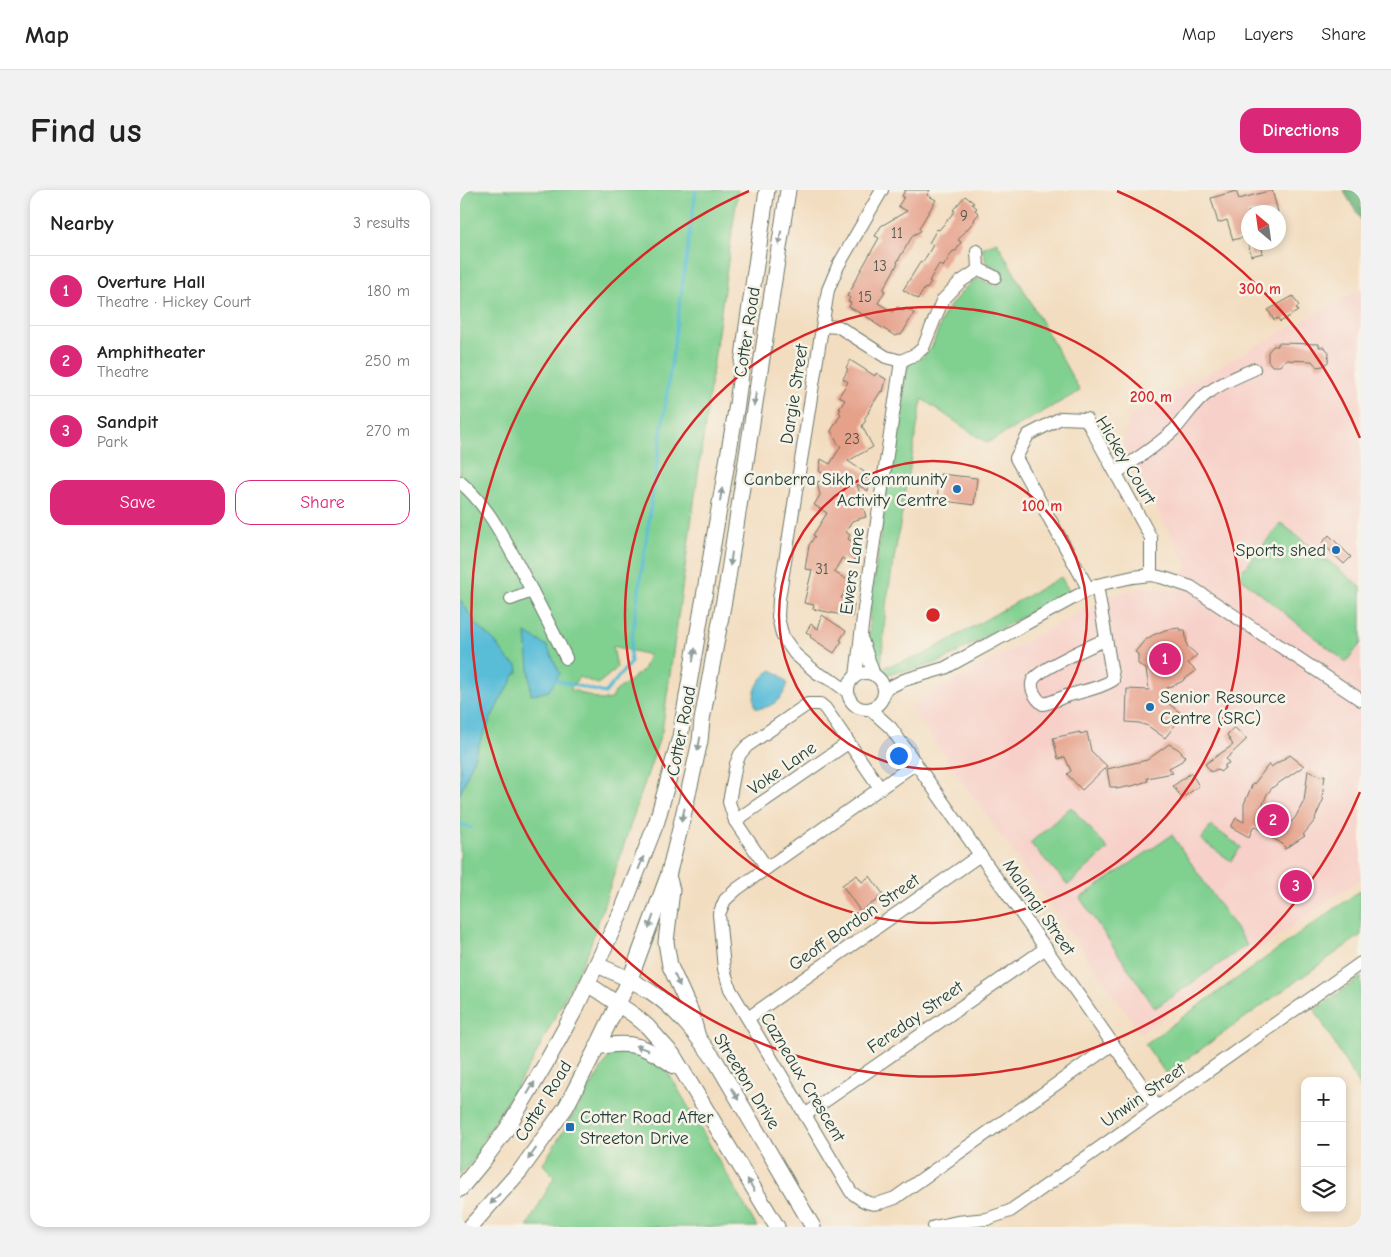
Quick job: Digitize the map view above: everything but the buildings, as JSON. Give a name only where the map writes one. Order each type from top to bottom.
[{"type":"main road","name":"Cotter Road","points":[[460,1189],[489,1154],[522,1105],[546,1064],[597,965],[623,908],[657,821],[680,737],[736,404],[767,190]]},
{"type":"main road","name":"Cotter Road","points":[[470,1227],[520,1171],[566,1107],[630,979],[668,876],[700,741],[702,720],[727,584],[788,190]]},
{"type":"main road","points":[[668,876],[672,890],[666,942],[670,966],[692,1012],[699,1038]]},
{"type":"main road","name":"Streeton Drive","points":[[597,965],[630,979],[657,997],[699,1038],[721,1070],[813,1227]]},
{"type":"main road","points":[[588,984],[647,1026],[673,1055],[776,1227]]},
{"type":"main road","points":[[597,1047],[615,1043],[636,1045],[659,1055],[681,1071]]},
{"type":"street","name":"Dargie Street","points":[[852,682],[833,681],[817,673],[795,654],[783,637],[778,617],[779,599],[828,290],[838,266],[882,190]]},
{"type":"street","points":[[977,251],[978,270]]},
{"type":"street","points":[[823,326],[839,328],[886,357],[902,361],[923,348],[942,301],[960,282],[978,270],[995,277]]},
{"type":"street","name":"Ewers Lane","points":[[852,682],[861,638],[902,361]]},
{"type":"street","points":[[1116,473],[1161,441],[1208,392],[1254,369]]},
{"type":"street","name":"Hickey Court","points":[[1093,588],[1016,458],[1028,435],[1061,418],[1086,419],[1151,538],[1151,575]]},
{"type":"street","points":[[460,482],[482,504],[495,523],[566,658]]},
{"type":"street","points":[[880,687],[945,668],[1093,588],[1133,577],[1151,575],[1191,587],[1361,700]]},
{"type":"street","points":[[1093,588],[1106,640],[1113,680],[1047,703],[1042,704],[1039,701],[1032,688],[1032,682],[1035,677],[1059,662],[1106,640]]},
{"type":"street","points":[[511,599],[532,591]]},
{"type":"street","name":"Ewers Lane","points":[[861,638],[880,687]]},
{"type":"street","points":[[868,673],[880,687],[878,705],[864,710],[854,706],[848,696],[852,682],[862,674],[868,673]]},
{"type":"street","name":"Malangi Street","points":[[880,687],[891,728]]},
{"type":"street","points":[[767,868],[735,822],[729,802],[736,764],[740,754],[747,746],[808,704],[820,704],[825,708],[880,788]]},
{"type":"street","name":"Malangi Street","points":[[870,709],[891,728],[1157,1107]]},
{"type":"street","name":"Voke Lane","points":[[735,822],[848,743]]},
{"type":"street","name":"Cazneaux Crescent","points":[[916,763],[737,889],[725,900],[719,914],[724,970],[730,989],[851,1192],[864,1202],[877,1205],[895,1198],[1113,1044]]},
{"type":"street","name":"Geoff Bardon Street","points":[[748,1018],[980,855]]},
{"type":"street","name":"Fereday Street","points":[[805,1115],[1046,948]]},
{"type":"street","name":"Unwin Street","points":[[934,1227],[956,1222],[987,1219],[1010,1211],[1361,962]]},
{"type":"shaded area","points":[[1361,289],[1361,878],[1141,1033],[909,706],[1106,597],[1143,587],[1176,591],[1187,565],[1123,444],[1131,415]]},
{"type":"green space","points":[[460,190],[738,190],[662,731],[588,952],[533,1060],[485,1136],[475,1158],[460,1175]],"holes":[[[613,646],[649,655],[643,670],[615,692],[612,699],[601,700],[570,689],[579,677],[598,684],[617,668]]]},
{"type":"green space","points":[[1343,190],[1361,190],[1361,220]]},
{"type":"green space","points":[[997,242],[1080,391],[987,443],[922,399],[886,605],[881,668],[921,656],[1061,577],[1069,591],[940,662],[916,669],[881,675],[874,667],[869,645],[870,605],[903,384],[909,363],[923,357],[932,347],[945,312],[965,288],[978,278],[997,288],[1001,272],[986,262],[982,248]]},
{"type":"green space","points":[[1281,523],[1361,587],[1361,643],[1346,662],[1238,576]]},
{"type":"green space","points":[[1071,807],[1108,849],[1068,885],[1030,843]]},
{"type":"green space","points":[[1211,826],[1241,847],[1231,861],[1201,840]]},
{"type":"green space","points":[[1172,835],[1247,945],[1155,1008],[1080,898]]},
{"type":"green space","points":[[1361,890],[1361,935],[1166,1074],[1145,1044]]},
{"type":"green space","points":[[1361,977],[1361,1089],[1315,1010]]},
{"type":"green space","points":[[620,1050],[641,1054],[660,1062],[674,1082],[757,1227],[527,1227],[554,1177],[543,1164],[610,1055]]},
{"type":"water","points":[[460,599],[476,624],[495,642],[510,662],[517,665],[518,672],[513,676],[481,739],[460,795]]},
{"type":"water","points":[[526,633],[547,646],[560,673],[549,691],[531,695]]},
{"type":"water","points":[[772,670],[787,683],[784,693],[772,705],[756,708],[754,697],[757,686],[763,677]]},
{"type":"waterway","points":[[555,680],[605,693],[631,662],[630,652],[696,190]]},
{"type":"waterway","points":[[460,823],[471,828]]},
{"type":"place","name":"Canberra Sikh Community Activity Centre","points":[[957,489]]},
{"type":"place","name":"Sports shed","points":[[1336,550]]},
{"type":"place","name":"Overture Hall","points":[[1165,659]]},
{"type":"place","name":"Senior Resource Centre (SRC)","points":[[1150,707]]},
{"type":"place","name":"Amphitheater","points":[[1273,820]]},
{"type":"place","name":"Sandpit","points":[[1296,886]]},
{"type":"place","name":"Cotter Road After Streeton Drive","points":[[570,1127]]}]
